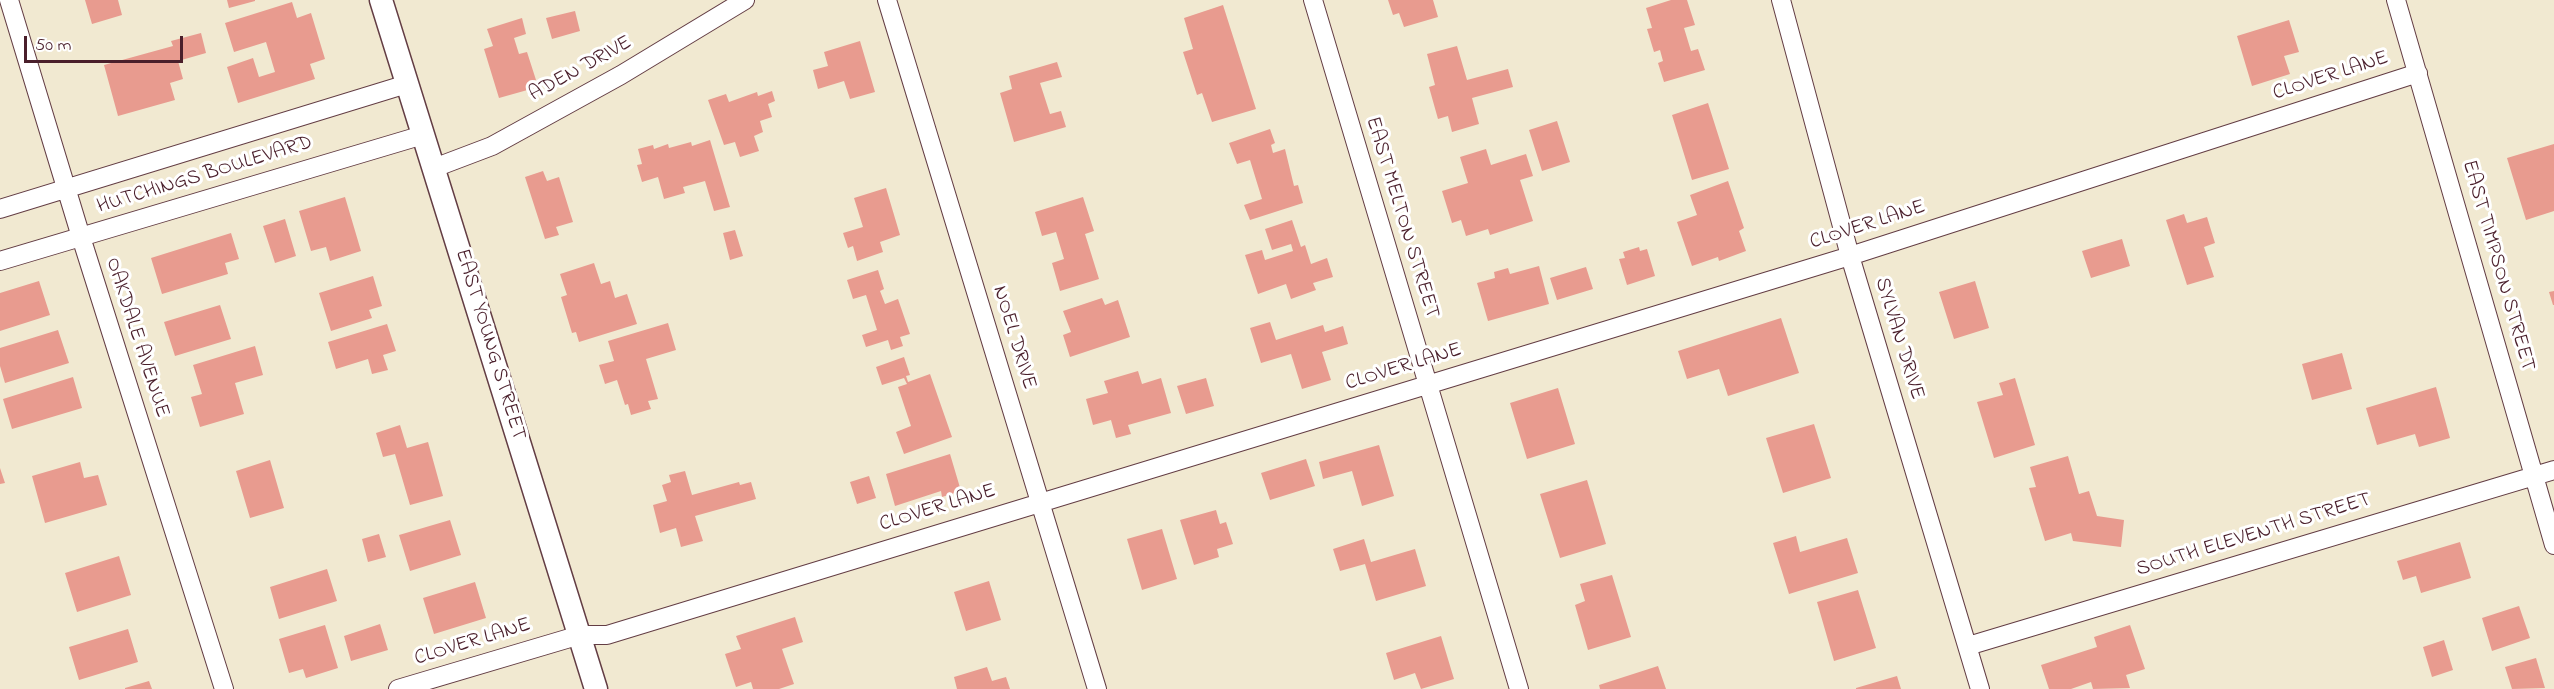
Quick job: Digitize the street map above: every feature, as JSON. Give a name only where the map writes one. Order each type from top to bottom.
[{"type":"street","name":"OAKDALE AVENUE","points":[[9,0],[66,189],[224,689]]},
{"type":"street","name":"EAST YOUNG STREET","points":[[381,0],[596,689]]},
{"type":"street","name":"ADEN DRIVE","points":[[434,168],[474,154],[502,140],[621,75],[745,0]]},
{"type":"street","name":"NOEL DRIVE","points":[[886,0],[1097,689]]},
{"type":"street","name":"EAST MELTON STREET","points":[[1313,0],[1520,689]]},
{"type":"street","name":"SYLVAN DRIVE","points":[[1781,0],[1850,256],[1980,689]]},
{"type":"street","name":"EAST TIMPSON STREET","points":[[2397,0],[2554,545]]},
{"type":"street","name":"CLOVER LANE","points":[[398,689],[580,635],[607,634],[1427,385],[1850,256],[2418,73]]},
{"type":"street","name":"HUTCHINGS BOULEVARD","points":[[0,209],[407,84]]},
{"type":"street","name":"HUTCHINGS BOULEVARD","points":[[0,261],[423,135]]},
{"type":"street","name":"SOUTH ELEVENTH STREET","points":[[1968,646],[2554,470]]},
{"type":"building","points":[[85,0],[118,0],[122,15],[92,24]]},
{"type":"building","points":[[227,0],[255,0],[255,1],[229,8]]},
{"type":"building","points":[[1388,0],[1433,0],[1438,17],[1404,27],[1399,13],[1393,15]]},
{"type":"building","points":[[1671,0],[1687,0],[1695,25],[1684,28],[1691,51],[1698,49],[1705,70],[1664,82],[1658,63],[1663,61],[1660,50],[1654,52],[1647,29],[1652,28],[1646,8]]},
{"type":"building","points":[[292,2],[297,18],[311,13],[325,59],[310,64],[315,79],[238,103],[227,67],[253,58],[259,77],[275,72],[266,42],[234,52],[225,23]]},
{"type":"building","points":[[1223,5],[1256,109],[1212,122],[1202,93],[1197,95],[1183,52],[1193,49],[1184,18]]},
{"type":"building","points":[[575,11],[580,31],[552,39],[546,18]]},
{"type":"building","points":[[522,18],[526,34],[514,38],[519,54],[527,52],[536,80],[529,82],[531,89],[499,98],[484,49],[493,46],[487,29]]},
{"type":"building","points":[[2289,20],[2299,52],[2284,56],[2290,74],[2252,86],[2237,36]]},
{"type":"building","points":[[201,33],[206,53],[178,61],[183,79],[170,83],[175,100],[118,116],[104,65],[173,46],[171,41]]},
{"type":"building","points":[[860,41],[875,92],[850,99],[844,81],[818,89],[813,70],[828,66],[824,52]]},
{"type":"building","points":[[1457,46],[1467,80],[1508,69],[1513,87],[1472,98],[1479,124],[1452,132],[1448,116],[1438,119],[1429,87],[1435,85],[1427,54]]},
{"type":"building","points":[[1057,62],[1062,77],[1040,83],[1050,114],[1061,111],[1066,127],[1014,142],[1000,93],[1012,89],[1009,76]]},
{"type":"building","points":[[772,91],[775,101],[768,104],[772,117],[760,121],[763,132],[754,136],[759,151],[740,157],[735,142],[724,145],[708,100],[726,94],[729,102],[757,92],[758,96]]},
{"type":"building","points":[[1708,103],[1729,169],[1692,180],[1672,115]]},
{"type":"building","points":[[1557,121],[1570,162],[1542,171],[1529,130]]},
{"type":"building","points":[[1270,129],[1275,143],[1271,145],[1273,153],[1285,149],[1294,186],[1298,185],[1303,203],[1250,220],[1244,205],[1262,199],[1250,160],[1237,164],[1229,143]]},
{"type":"building","points":[[710,140],[730,207],[714,211],[705,181],[683,187],[685,193],[664,199],[658,177],[642,182],[637,165],[642,164],[638,149],[653,145],[654,149],[668,144],[669,148],[691,142],[692,146]]},
{"type":"building","points":[[2554,144],[2554,211],[2526,220],[2507,158]]},
{"type":"building","points":[[1486,149],[1491,165],[1526,154],[1533,176],[1520,180],[1533,221],[1490,235],[1488,229],[1466,236],[1461,220],[1452,223],[1442,191],[1468,183],[1460,157]]},
{"type":"building","points":[[543,171],[547,181],[559,177],[573,222],[556,227],[559,235],[545,239],[525,177]]},
{"type":"building","points":[[1728,181],[1744,228],[1739,231],[1746,251],[1719,261],[1718,257],[1692,266],[1677,222],[1697,215],[1690,195]]},
{"type":"building","points":[[886,188],[900,235],[880,242],[883,252],[857,261],[853,246],[848,248],[843,233],[863,227],[854,198]]},
{"type":"building","points":[[345,197],[361,251],[330,261],[326,247],[311,251],[299,211]]},
{"type":"building","points":[[1083,197],[1094,231],[1085,234],[1099,279],[1060,291],[1052,263],[1064,259],[1056,232],[1042,236],[1035,212]]},
{"type":"building","points":[[2184,214],[2187,223],[2207,217],[2215,243],[2204,247],[2214,277],[2187,285],[2166,220]]},
{"type":"building","points":[[285,219],[296,256],[275,263],[263,226]]},
{"type":"building","points":[[1292,220],[1301,247],[1305,245],[1311,264],[1327,258],[1333,277],[1313,283],[1316,290],[1291,299],[1286,284],[1258,294],[1245,255],[1262,250],[1265,260],[1293,251],[1291,244],[1272,250],[1265,229]]},
{"type":"building","points":[[735,230],[743,256],[730,260],[723,233]]},
{"type":"building","points":[[231,233],[239,259],[225,263],[228,274],[162,294],[151,258]]},
{"type":"building","points":[[2122,239],[2130,266],[2091,278],[2082,251]]},
{"type":"building","points":[[1639,247],[1640,251],[1647,249],[1655,276],[1627,285],[1619,259],[1625,258],[1623,252]]},
{"type":"building","points":[[594,263],[601,284],[610,281],[615,298],[627,294],[637,324],[579,342],[576,332],[572,333],[561,297],[567,295],[560,274]]},
{"type":"building","points":[[1539,266],[1549,304],[1488,321],[1477,283],[1495,278],[1494,272],[1508,268],[1510,274]]},
{"type":"building","points":[[1586,267],[1593,289],[1557,300],[1550,278]]},
{"type":"building","points":[[878,270],[884,289],[880,291],[885,304],[898,299],[910,334],[900,337],[903,346],[891,350],[888,340],[866,347],[862,335],[877,330],[866,295],[853,299],[847,280]]},
{"type":"building","points":[[373,276],[382,306],[369,310],[372,318],[331,331],[319,293]]},
{"type":"building","points":[[39,281],[50,315],[0,331],[0,293]]},
{"type":"building","points":[[1975,281],[1989,328],[1954,339],[1939,292]]},
{"type":"building","points":[[2554,291],[2554,305],[2553,305],[2549,292]]},
{"type":"building","points":[[1102,298],[1105,305],[1118,300],[1130,337],[1070,357],[1063,335],[1071,332],[1063,311]]},
{"type":"building","points":[[220,305],[231,339],[175,356],[164,322]]},
{"type":"building","points":[[1781,318],[1799,373],[1728,396],[1719,369],[1687,379],[1678,351]]},
{"type":"building","points":[[1270,322],[1276,340],[1323,325],[1325,332],[1343,326],[1348,344],[1322,352],[1331,380],[1302,389],[1291,354],[1261,363],[1250,328]]},
{"type":"building","points":[[668,323],[676,350],[646,359],[658,399],[648,401],[651,409],[631,415],[628,404],[625,405],[617,380],[605,384],[599,365],[614,361],[608,341]]},
{"type":"building","points":[[387,324],[396,351],[383,355],[388,370],[372,374],[368,359],[336,369],[328,342]]},
{"type":"building","points":[[58,330],[69,363],[5,383],[0,366],[0,348]]},
{"type":"building","points":[[255,346],[263,375],[235,383],[244,414],[200,427],[191,397],[202,394],[193,365]]},
{"type":"building","points":[[2342,353],[2352,389],[2312,400],[2302,364]]},
{"type":"building","points":[[904,357],[910,375],[906,376],[908,382],[930,374],[952,437],[904,454],[896,432],[911,426],[898,387],[907,384],[904,378],[882,385],[876,367]]},
{"type":"building","points":[[1138,371],[1142,384],[1161,378],[1171,413],[1128,425],[1131,434],[1116,438],[1111,420],[1093,425],[1086,399],[1108,393],[1104,381]]},
{"type":"building","points":[[73,377],[82,408],[12,429],[3,399]]},
{"type":"building","points":[[1206,378],[1214,406],[1186,414],[1177,386]]},
{"type":"building","points":[[2015,378],[2035,445],[1994,458],[1977,402],[2003,395],[1999,383]]},
{"type":"building","points":[[2436,387],[2450,438],[2419,447],[2415,434],[2377,445],[2366,408]]},
{"type":"building","points":[[1558,388],[1575,444],[1527,459],[1510,403]]},
{"type":"building","points":[[1814,424],[1831,478],[1783,493],[1766,438]]},
{"type":"building","points":[[400,425],[407,448],[428,442],[443,496],[410,505],[395,454],[383,457],[376,433]]},
{"type":"building","points":[[1379,445],[1394,496],[1362,506],[1352,471],[1323,479],[1319,462]]},
{"type":"building","points":[[950,454],[961,491],[942,497],[941,491],[895,506],[886,474]]},
{"type":"building","points":[[2068,456],[2079,494],[2089,491],[2097,516],[2124,520],[2121,547],[2073,541],[2071,533],[2045,541],[2029,488],[2036,487],[2030,467]]},
{"type":"building","points":[[1306,459],[1315,486],[1270,500],[1261,473]]},
{"type":"building","points":[[270,460],[284,508],[250,518],[236,471]]},
{"type":"building","points":[[80,462],[84,478],[98,475],[107,505],[45,523],[32,476]]},
{"type":"building","points":[[0,468],[5,483],[0,484]]},
{"type":"building","points":[[685,471],[692,495],[739,482],[740,485],[751,482],[756,499],[695,516],[703,541],[681,547],[676,528],[660,533],[653,505],[667,501],[662,485],[671,482],[669,475]]},
{"type":"building","points":[[869,476],[876,498],[857,504],[850,482]]},
{"type":"building","points":[[1587,480],[1606,544],[1560,558],[1540,494]]},
{"type":"building","points":[[1216,510],[1220,524],[1226,522],[1233,544],[1217,549],[1219,557],[1194,565],[1180,520]]},
{"type":"building","points":[[450,520],[461,555],[410,571],[399,535]]},
{"type":"building","points":[[1162,529],[1177,579],[1142,590],[1127,539]]},
{"type":"building","points":[[379,534],[386,557],[368,562],[362,539]]},
{"type":"building","points":[[1796,536],[1800,552],[1847,538],[1858,573],[1789,594],[1773,543]]},
{"type":"building","points":[[1364,539],[1371,562],[1415,549],[1426,586],[1376,601],[1365,564],[1340,571],[1333,549]]},
{"type":"building","points":[[2460,542],[2471,578],[2421,593],[2416,576],[2403,580],[2397,561]]},
{"type":"building","points":[[119,556],[131,595],[77,612],[65,573]]},
{"type":"building","points":[[327,569],[337,601],[279,619],[270,587]]},
{"type":"building","points":[[1612,575],[1631,637],[1588,650],[1575,605],[1585,601],[1580,584]]},
{"type":"building","points":[[989,581],[1001,620],[966,631],[954,592]]},
{"type":"building","points":[[475,582],[486,618],[434,634],[423,598]]},
{"type":"building","points":[[1858,590],[1876,648],[1834,661],[1817,602]]},
{"type":"building","points":[[2519,606],[2530,638],[2492,651],[2482,618]]},
{"type":"building","points":[[795,617],[803,642],[782,649],[794,684],[779,689],[753,689],[751,682],[736,687],[725,654],[741,649],[736,636]]},
{"type":"building","points":[[380,624],[388,650],[351,661],[344,636]]},
{"type":"building","points":[[325,625],[338,668],[306,678],[303,669],[289,673],[279,639]]},
{"type":"building","points":[[2130,625],[2145,669],[2126,675],[2130,688],[2093,689],[2091,682],[2071,689],[2049,689],[2041,665],[2097,647],[2094,637]]},
{"type":"building","points":[[128,629],[138,662],[79,680],[69,647]]},
{"type":"building","points":[[1441,636],[1454,679],[1421,689],[1415,673],[1394,680],[1386,653]]},
{"type":"building","points":[[2444,640],[2453,670],[2432,677],[2423,647]]},
{"type":"building","points":[[2536,658],[2545,688],[2512,689],[2505,667]]},
{"type":"building","points":[[1658,666],[1666,689],[1600,689],[1599,685]]},
{"type":"building","points":[[987,667],[992,681],[1006,677],[1010,689],[957,689],[954,677]]},
{"type":"building","points":[[1897,676],[1901,689],[1856,689],[1856,688]]},
{"type":"building","points":[[149,681],[152,689],[125,689],[125,688]]}]
